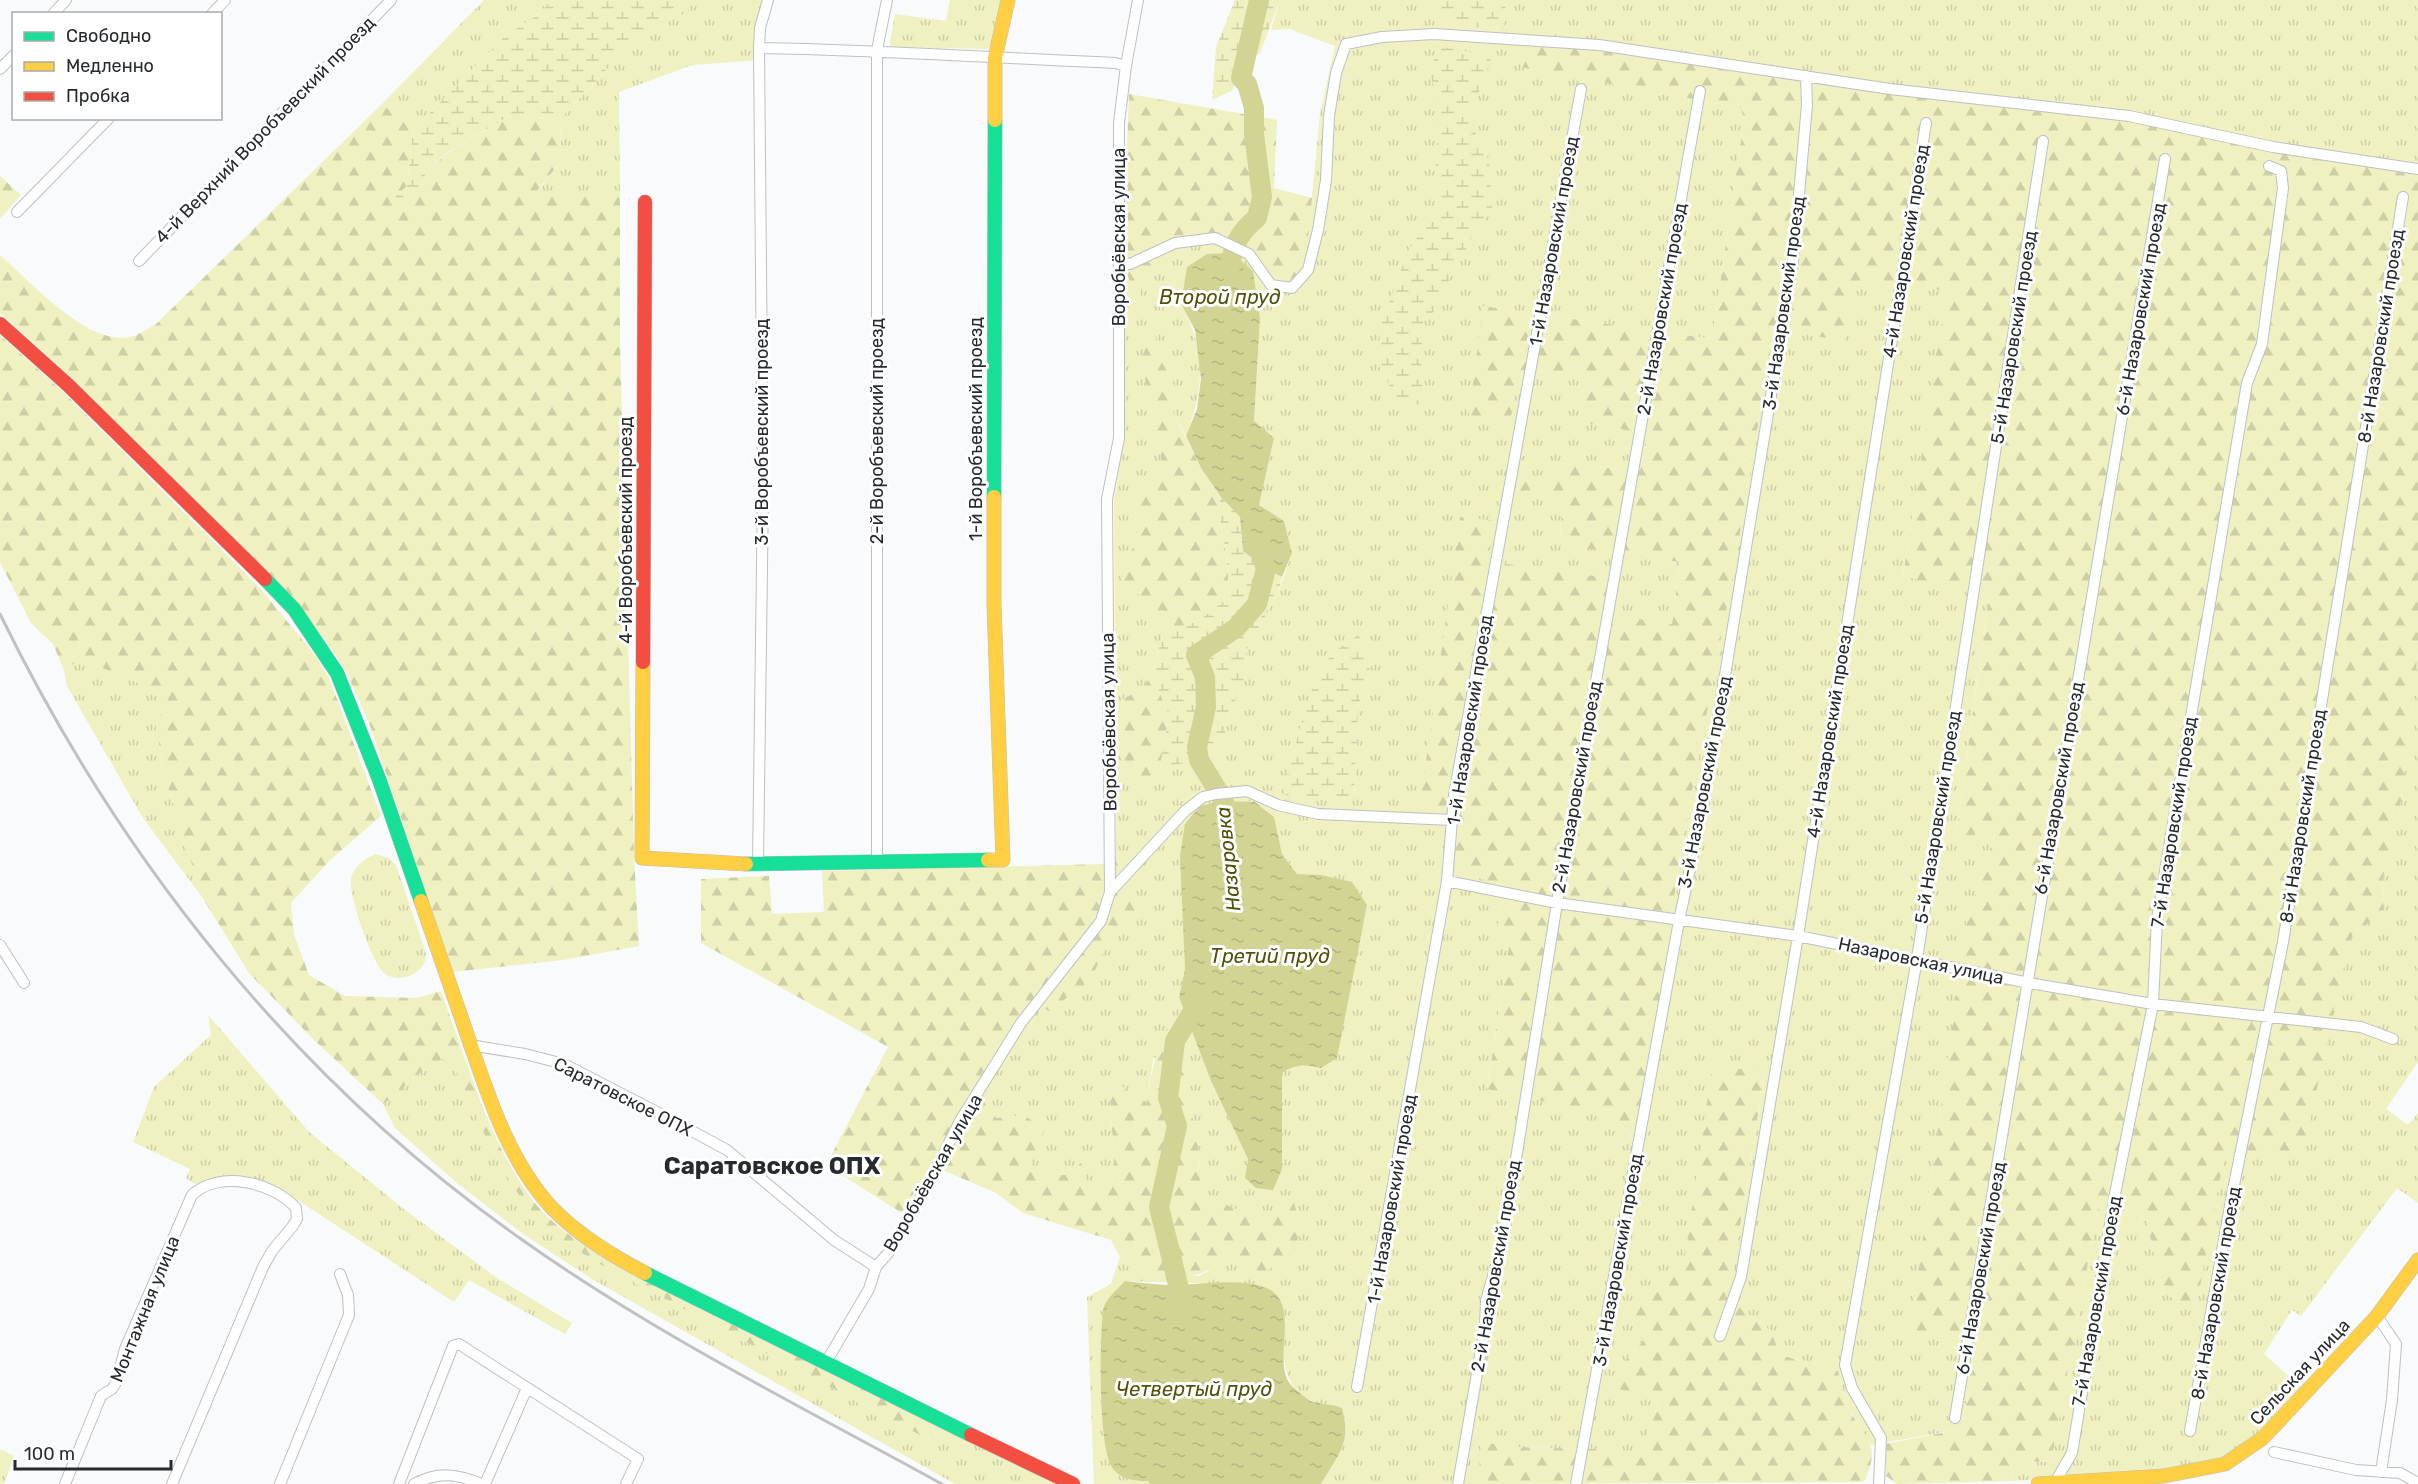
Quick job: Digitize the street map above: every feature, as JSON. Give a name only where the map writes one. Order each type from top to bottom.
[{"type":"street","points":[[55,12],[66,0]]},
{"type":"street","points":[[214,12],[225,0]]},
{"type":"street","name":"4-й Верхний Воробъевский проезд","points":[[139,261],[391,0]]},
{"type":"street","name":"3-й Воробъевский проезд","points":[[758,865],[763,492],[759,48],[760,28],[768,0]]},
{"type":"street","name":"2-й Воробъевский проезд","points":[[877,863],[877,50],[887,0]]},
{"type":"street","name":"1-й Воробъевский проезд","points":[[877,863],[1003,860],[994,604],[995,58],[1008,0]]},
{"type":"street","name":"Воробьёвская улица","points":[[825,1364],[869,1289],[876,1267],[889,1252],[932,1178],[960,1121],[1021,1023],[1101,921],[1110,892],[1107,499],[1119,438],[1119,123],[1138,0]]},
{"type":"street","points":[[1118,262],[1130,264],[1175,243],[1215,238],[1249,254],[1271,285],[1292,288],[1308,270],[1318,230],[1326,180],[1329,116],[1336,73],[1346,44],[1382,37],[1434,34],[1599,45],[1890,89],[2129,116],[2273,147],[2418,169]]},
{"type":"street","points":[[759,48],[877,50],[1115,63],[1126,66]]},
{"type":"street","points":[[0,69],[12,57]]},
{"type":"street","name":"3-й Назаровский проезд","points":[[1576,1484],[1679,921],[1705,797],[1793,261],[1807,105],[1806,76]]},
{"type":"street","name":"1-й Назаровский проезд","points":[[1357,1387],[1447,881],[1454,795],[1581,89]]},
{"type":"street","name":"2-й Назаровский проезд","points":[[1458,1484],[1485,1327],[1486,1301],[1503,1240],[1557,903],[1700,91]]},
{"type":"street","points":[[17,212],[107,120]]},
{"type":"street","name":"4-й Назаровский проезд","points":[[1720,1336],[1741,1277],[1798,936],[1926,123]]},
{"type":"street","name":"5-й Назаровский проезд","points":[[1879,1484],[1881,1438],[1852,1388],[1845,1365],[1917,959],[2043,141]]},
{"type":"street","name":"6-й Назаровский проезд","points":[[1955,1418],[2165,159]]},
{"type":"street","name":"7-й Назаровский проезд","points":[[2048,1484],[2072,1453],[2115,1194],[2153,1004],[2157,919],[2247,383],[2262,344],[2283,188],[2281,171],[2269,166]]},
{"type":"street","name":"8-й Назаровский проезд","points":[[2190,1431],[2232,1195],[2287,918],[2403,197]]},
{"type":"street","name":"4-й Воробъевский проезд","points":[[645,202],[642,858],[758,865]]},
{"type":"street","points":[[0,324],[68,385],[267,581],[294,609],[321,646],[337,673],[379,778],[470,1046],[505,1135],[542,1197],[564,1220],[607,1251],[825,1364],[1073,1484]]},
{"type":"street","points":[[1110,892],[1185,811],[1203,797],[1216,794],[1247,791],[1266,798],[1278,806],[1318,814],[1452,820]]},
{"type":"street","points":[[758,865],[877,863]]},
{"type":"street","name":"Назаровская улица","points":[[1447,881],[1557,903],[1798,936],[2029,983],[2153,1004],[2361,1027],[2393,1039]]},
{"type":"street","points":[[0,945],[24,983]]},
{"type":"street","name":"Саратовское ОПХ","points":[[470,1046],[525,1054],[564,1064],[727,1150],[834,1240],[876,1267]]},
{"type":"street","name":"Монтажная улица","points":[[65,1484],[101,1396],[112,1389],[116,1383],[125,1349],[192,1195],[197,1191],[219,1184],[247,1182],[261,1185],[287,1198],[296,1208],[297,1219],[272,1251],[241,1318],[172,1484]]},
{"type":"street","name":"Сельская улица","points":[[2048,1484],[2172,1479],[2225,1464],[2263,1438],[2377,1316],[2418,1260]]},
{"type":"street","points":[[280,1484],[349,1316],[348,1295],[340,1274]]},
{"type":"street","points":[[2377,1316],[2396,1344],[2392,1400],[2381,1472]]},
{"type":"street","points":[[399,1484],[453,1346],[459,1344],[638,1459],[626,1484]]},
{"type":"street","points":[[414,1484],[437,1474],[458,1475],[484,1484],[527,1388]]},
{"type":"street","points":[[2274,1452],[2356,1470],[2400,1473],[2418,1483]]},
{"type":"green space","points":[[484,0],[553,0],[536,16],[505,36],[413,130],[382,104]]},
{"type":"green space","points":[[553,0],[695,0],[686,13],[639,35],[560,119],[511,115],[448,152],[425,172],[421,190],[388,204],[407,186],[413,130],[505,36],[536,16]]},
{"type":"green space","points":[[695,0],[768,0],[760,60],[692,65],[619,92],[620,191],[537,192],[561,161],[560,119],[639,35],[686,13]]},
{"type":"green space","points":[[950,0],[1002,0],[993,42],[988,49],[891,47],[895,14],[946,21]]},
{"type":"green space","points":[[1235,0],[1280,0],[1260,53],[1237,68],[1233,90],[1212,100],[1216,47]]},
{"type":"green space","points":[[1280,0],[1440,0],[1440,11],[1459,27],[1503,28],[1506,0],[2418,0],[2418,169],[1525,68],[1741,108],[1744,120],[1712,339],[1483,306],[1520,370],[1587,374],[1579,422],[1647,432],[1640,471],[1556,463],[1549,486],[1517,478],[1562,501],[1560,545],[1680,561],[1672,624],[1613,615],[1600,577],[1487,561],[1460,517],[1447,813],[1452,870],[1503,885],[1496,938],[1509,946],[1487,1088],[1613,1116],[1638,1145],[1681,849],[1732,580],[1774,328],[1843,341],[1855,285],[1948,289],[1903,575],[1989,597],[1956,834],[1995,833],[1967,919],[1910,1331],[1975,1342],[1962,1429],[1871,1445],[1847,1405],[1838,1371],[1780,1355],[1771,1331],[1740,1308],[1733,1270],[1765,1071],[1713,1068],[1685,1257],[1661,1288],[1626,1312],[1643,1341],[1621,1365],[1660,1398],[1640,1460],[1597,1449],[1518,1447],[1482,1442],[1478,1484],[1321,1484],[1342,1448],[1345,1420],[1342,1408],[1310,1400],[1291,1383],[1284,1360],[1283,1307],[1251,1285],[1126,1281],[1103,1309],[1102,1365],[1150,1484],[1094,1484],[1087,1297],[1111,1284],[1120,1257],[1139,1259],[1153,1277],[1199,1276],[1223,1262],[1239,1257],[1262,1274],[1288,1195],[1267,1223],[1202,1195],[1197,1132],[1184,1092],[1190,1040],[1153,1059],[1147,1103],[1120,1085],[1110,1098],[1114,1159],[1112,1184],[1088,1184],[1065,1175],[1037,1173],[1030,1163],[1024,1115],[996,1118],[991,1099],[977,1082],[1015,1021],[1031,1002],[1091,980],[1103,952],[1139,913],[1116,856],[1114,500],[1124,439],[1123,255],[1140,298],[1141,281],[1173,236],[1219,232],[1252,250],[1273,277],[1290,280],[1305,268],[1320,114],[1335,46],[1290,29],[1271,30]],"holes":[[[1253,272],[1260,318],[1254,422],[1274,438],[1259,505],[1284,521],[1292,553],[1278,593],[1246,651],[1247,674],[1229,712],[1223,744],[1199,760],[1160,768],[1145,780],[1122,700],[1144,687],[1152,674],[1163,633],[1138,594],[1124,562],[1138,540],[1132,491],[1160,481],[1163,468],[1141,358],[1154,332],[1161,360],[1174,385],[1173,412],[1186,436],[1197,401],[1200,369],[1195,338],[1181,304]],[[1358,635],[1373,659],[1358,708],[1354,797],[1302,801],[1282,792],[1313,690],[1329,659],[1338,649]],[[1224,801],[1256,802],[1274,817],[1282,854],[1297,874],[1321,875],[1367,906],[1359,943],[1321,1068],[1301,1066],[1282,1073],[1282,1169],[1246,1178],[1248,1159],[1211,1081],[1179,996],[1185,969],[1184,928]]]},
{"type":"green space","points":[[1440,0],[1506,0],[1504,28],[1459,27],[1440,11]]},
{"type":"green space","points":[[1528,42],[1599,45],[2129,116],[2418,169],[2418,652],[2398,825],[2384,866],[2383,913],[2353,934],[2339,984],[2303,1155],[2225,1152],[2196,1308],[2164,1294],[2146,1220],[2098,1209],[2051,1462],[2011,1461],[2012,1481],[1897,1484],[1886,1476],[1885,1444],[1962,1429],[1975,1342],[1910,1331],[1967,919],[1995,834],[1956,835],[1989,598],[1903,576],[1947,290],[1855,285],[1844,341],[1774,329],[1732,580],[1681,849],[1639,1145],[1613,1116],[1487,1089],[1509,946],[1496,938],[1503,885],[1452,870],[1447,813],[1428,811],[1421,798],[1460,517],[1497,521],[1487,561],[1600,577],[1613,615],[1672,624],[1680,562],[1560,545],[1562,501],[1515,490],[1517,478],[1549,486],[1556,463],[1640,471],[1647,433],[1579,422],[1586,374],[1520,370],[1510,421],[1469,415],[1483,306],[1712,339],[1744,120],[1741,108],[1525,68],[1515,55]]},
{"type":"green space","points":[[1438,46],[1492,56],[1469,119],[1489,161],[1492,210],[1471,240],[1450,278],[1439,307],[1423,321],[1421,358],[1423,405],[1399,402],[1378,364],[1380,328],[1408,251],[1441,204],[1436,166],[1439,105],[1430,73]]},
{"type":"green space","points":[[1129,94],[1277,120],[1274,188],[1312,198],[1305,268],[1290,280],[1273,277],[1252,250],[1219,232],[1174,236],[1141,281],[1140,299],[1131,287],[1123,255]]},
{"type":"green space","points":[[382,104],[413,130],[407,186],[390,202],[449,152],[511,115],[560,119],[561,161],[537,191],[620,191],[620,343],[634,856],[639,946],[563,960],[453,972],[369,723],[346,671],[327,642],[272,576],[71,377],[0,313],[0,255],[43,295],[78,322],[96,332],[113,337],[130,337],[140,334],[155,325]]},
{"type":"green space","points":[[0,176],[21,195],[0,219]]},
{"type":"green space","points":[[1154,332],[1161,360],[1174,385],[1173,412],[1201,468],[1221,497],[1218,509],[1226,553],[1230,597],[1198,621],[1163,633],[1138,594],[1121,584],[1124,562],[1138,540],[1132,491],[1160,481],[1163,468],[1141,358]]},
{"type":"green space","points":[[0,335],[61,390],[259,587],[314,654],[329,678],[381,816],[330,860],[291,903],[294,935],[309,975],[345,996],[416,998],[441,991],[461,1048],[410,1079],[399,1094],[383,1104],[314,1040],[249,973],[202,897],[163,770],[156,724],[169,696],[81,659],[64,670],[53,644],[31,623],[0,562]]},
{"type":"green space","points":[[1221,497],[1240,517],[1243,551],[1266,569],[1282,577],[1278,593],[1246,651],[1247,674],[1229,712],[1223,744],[1199,760],[1160,768],[1169,715],[1152,674],[1163,633],[1198,621],[1230,597],[1226,553],[1218,509]]},
{"type":"green space","points":[[1358,635],[1373,659],[1358,708],[1354,797],[1302,801],[1281,793],[1312,689],[1329,658]]},
{"type":"green space","points":[[2418,652],[2418,1062],[2386,1109],[2408,1125],[2418,1113],[2418,1203],[2397,1188],[2301,1316],[2292,1310],[2264,1354],[2302,1388],[2256,1437],[2229,1456],[2194,1468],[2012,1481],[2011,1461],[2051,1462],[2098,1209],[2146,1220],[2164,1294],[2225,1152],[2339,984],[2353,934],[2383,913],[2384,865],[2398,825]]},
{"type":"green space","points":[[81,659],[170,696],[156,724],[163,770],[202,897],[143,818],[67,686],[64,670]]},
{"type":"green space","points":[[1152,674],[1169,715],[1160,768],[1145,780],[1127,777],[1115,731],[1122,700],[1144,687]]},
{"type":"green space","points":[[376,854],[389,858],[396,865],[426,953],[422,967],[410,976],[402,978],[388,975],[377,964],[360,923],[352,894],[351,882],[354,871],[362,862]]},
{"type":"green space","points":[[1116,856],[1139,913],[1103,952],[1091,980],[1049,1011],[1031,1002],[1015,1021],[977,1082],[991,1099],[996,1118],[1024,1115],[1045,1130],[1030,1163],[1037,1173],[1065,1175],[1081,1163],[1088,1184],[1112,1184],[1114,1159],[1110,1098],[1120,1085],[1147,1103],[1159,1046],[1175,1015],[1190,1040],[1184,1092],[1197,1132],[1202,1194],[1267,1223],[1288,1195],[1295,1207],[1299,1232],[1295,1248],[1285,1259],[1261,1274],[1239,1257],[1189,1277],[1167,1279],[1153,1277],[1139,1259],[1120,1257],[1111,1240],[1023,1213],[996,1193],[931,1165],[902,1213],[826,1165],[888,1047],[701,943],[701,879],[769,876],[772,914],[824,912],[822,871],[1103,864]]},
{"type":"green space","points":[[208,1015],[309,1132],[405,1210],[497,1278],[572,1323],[565,1334],[469,1280],[454,1302],[279,1188],[238,1178],[218,1179],[196,1185],[186,1178],[190,1169],[133,1142],[154,1087],[211,1035]]},
{"type":"green space","points":[[461,1048],[467,1064],[456,1070],[529,1206],[552,1232],[598,1263],[931,1441],[937,1438],[930,1422],[1058,1484],[955,1484],[592,1279],[523,1234],[457,1183],[395,1128],[383,1104],[399,1094],[410,1079]]},
{"type":"green space","points":[[467,1064],[503,1153],[534,1202],[560,1227],[606,1258],[687,1302],[930,1422],[937,1439],[931,1441],[598,1263],[557,1236],[520,1197],[495,1156],[456,1069]]},
{"type":"green space","points":[[1712,1068],[1765,1070],[1733,1270],[1740,1308],[1771,1331],[1780,1355],[1838,1371],[1847,1404],[1871,1448],[1870,1468],[1864,1482],[1478,1484],[1481,1442],[1518,1447],[1597,1449],[1640,1459],[1660,1399],[1619,1389],[1621,1365],[1643,1341],[1626,1312],[1661,1288],[1685,1257]]},
{"type":"green space","points":[[0,1449],[14,1456],[4,1484],[0,1484]]},
{"type":"water","name":"Второй пруд","points":[[1232,253],[1253,271],[1260,318],[1254,421],[1274,438],[1259,505],[1284,521],[1292,553],[1282,577],[1266,569],[1243,551],[1240,517],[1221,497],[1201,468],[1186,436],[1197,409],[1201,379],[1195,330],[1181,304],[1187,267],[1207,254]]},
{"type":"water","name":"Третий пруд","points":[[1224,801],[1255,802],[1274,817],[1282,854],[1297,874],[1321,875],[1352,882],[1367,905],[1337,1058],[1321,1068],[1301,1066],[1282,1073],[1282,1169],[1273,1190],[1256,1188],[1245,1178],[1248,1159],[1211,1081],[1179,997],[1185,969],[1180,856],[1185,824],[1200,806]]},
{"type":"water","name":"Четвертый пруд","points":[[1125,1281],[1176,1285],[1225,1282],[1262,1286],[1272,1291],[1280,1300],[1284,1311],[1284,1366],[1287,1378],[1293,1387],[1311,1401],[1342,1408],[1345,1431],[1342,1448],[1321,1484],[1150,1484],[1148,1481],[1125,1478],[1114,1470],[1109,1459],[1102,1419],[1102,1324],[1106,1302]]},
{"type":"waterway","name":"Назаровка","points":[[1230,267],[1238,239],[1257,218],[1262,197],[1254,134],[1254,108],[1247,84],[1241,78],[1259,0]]},
{"type":"waterway","name":"Назаровка","points":[[1227,827],[1224,801],[1199,760],[1197,747],[1206,707],[1205,677],[1196,655],[1236,628],[1257,604],[1266,569],[1258,544]]},
{"type":"waterway","name":"Назаровка","points":[[1184,1309],[1159,1207],[1177,1126],[1168,1098],[1175,1041],[1201,998]]},
{"type":"railway","points":[[0,614],[48,706],[101,794],[158,879],[221,960],[289,1037],[361,1109],[439,1177],[521,1239],[622,1306],[728,1368],[942,1484]]},
{"type":"traffic: fast","points":[[994,497],[995,120]]},
{"type":"traffic: fast","points":[[265,579],[294,609],[337,673],[379,779],[421,901]]},
{"type":"traffic: fast","points":[[746,864],[988,860]]},
{"type":"traffic: fast","points":[[645,1273],[971,1435]]},
{"type":"traffic: slow","points":[[995,120],[995,58],[1008,0]]},
{"type":"traffic: slow","points":[[988,860],[1003,860],[994,604],[994,497]]},
{"type":"traffic: slow","points":[[643,662],[642,858],[746,864]]},
{"type":"traffic: slow","points":[[421,901],[493,1106],[523,1170],[551,1207],[572,1227],[607,1252],[645,1273]]},
{"type":"traffic: slow","points":[[2038,1484],[2164,1476],[2225,1464],[2263,1438],[2377,1316],[2418,1260]]},
{"type":"traffic: jam","points":[[643,662],[645,202]]},
{"type":"traffic: jam","points":[[0,324],[68,385],[265,579]]},
{"type":"traffic: jam","points":[[971,1435],[1073,1484]]},
{"type":"district","name":"Саратовское ОПХ","points":[[772,1166]]}]
